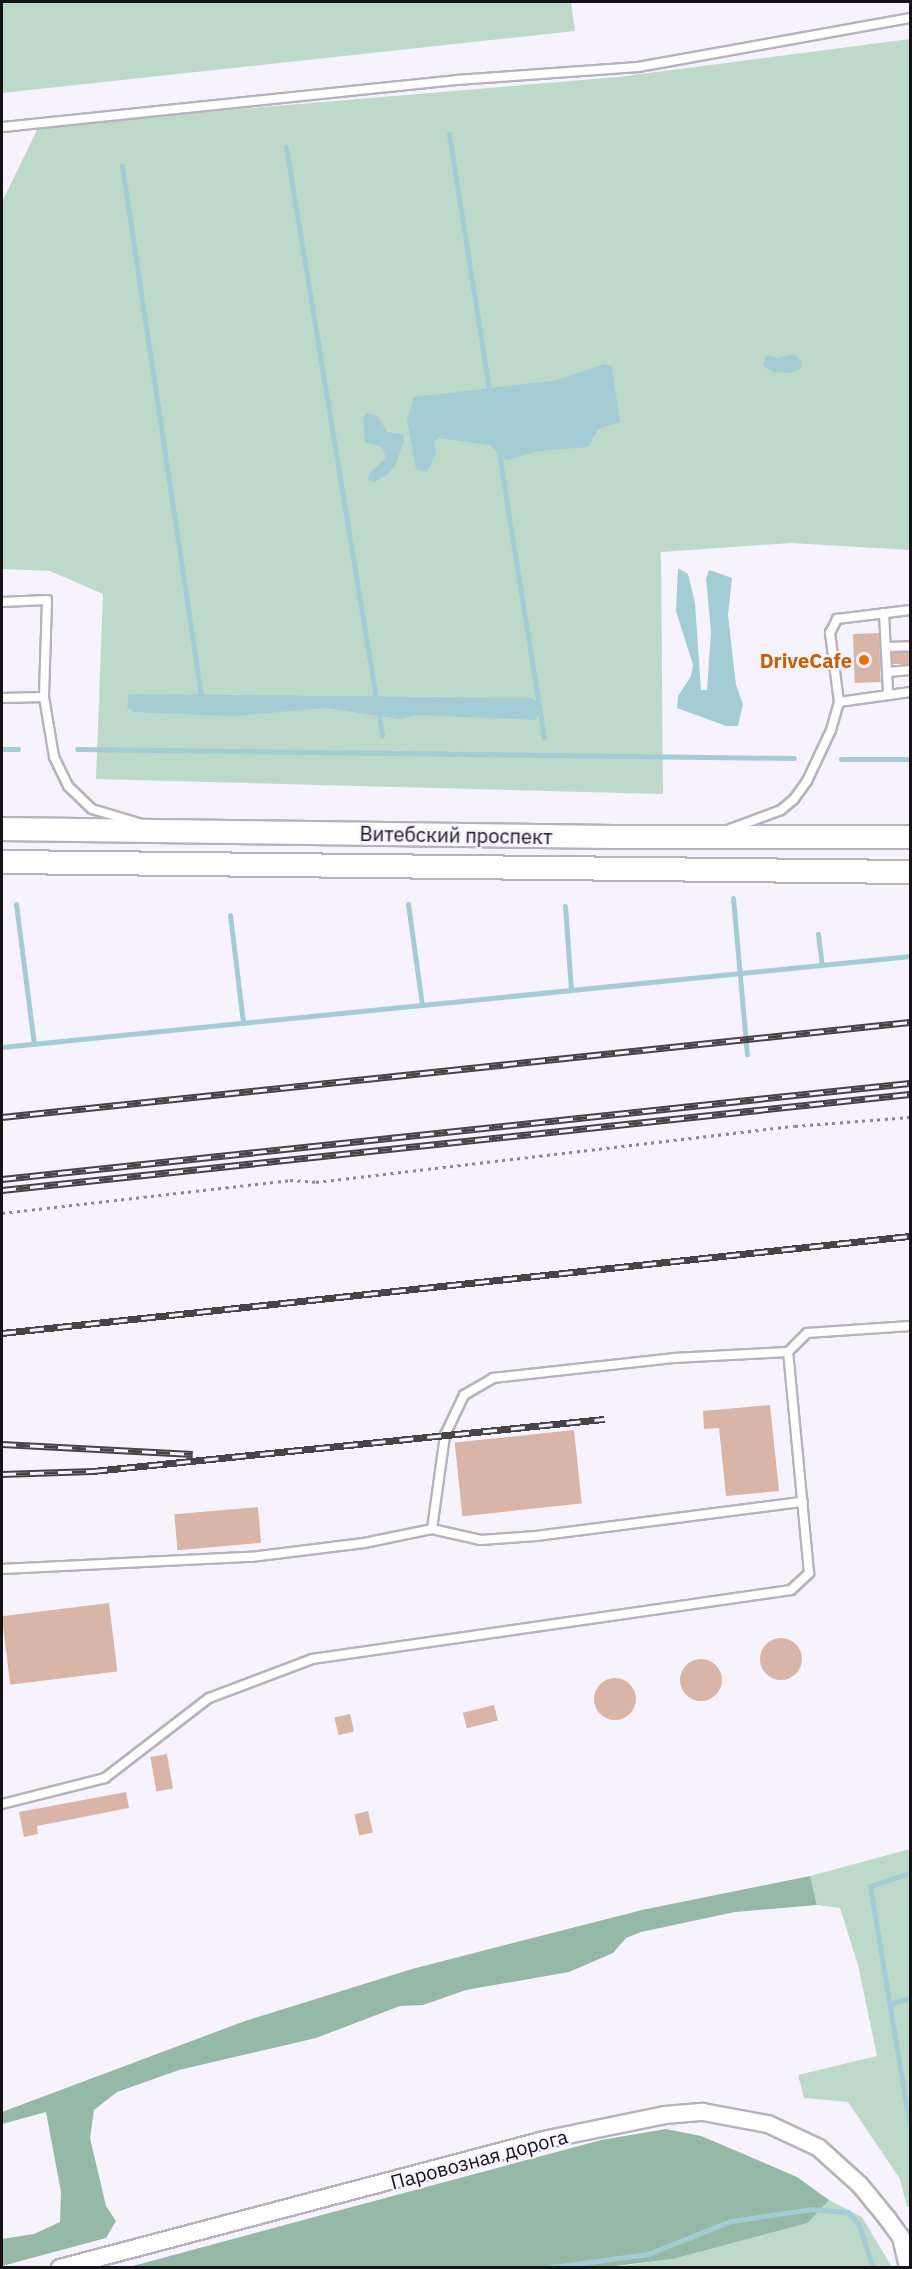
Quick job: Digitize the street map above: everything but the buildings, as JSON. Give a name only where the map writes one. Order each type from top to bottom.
[{"type":"main road","name":"Витебский проспект","points":[[2,829],[708,838],[910,837]]},
{"type":"main road","name":"Витебский проспект","points":[[2,862],[910,872]]},
{"type":"street","name":"Паровозная дорога","points":[[60,2268],[548,2139],[657,2116],[703,2112],[768,2124],[819,2148],[906,2235]]},
{"type":"street","points":[[906,2235],[908,2268]]},
{"type":"lane","points":[[2,127],[446,81],[638,67],[910,18]]},
{"type":"lane","points":[[2,602],[47,600],[44,697],[54,757],[68,786],[80,800],[92,809],[168,831]]},
{"type":"lane","points":[[708,838],[781,810],[795,799],[831,730],[839,702],[831,633],[837,620],[910,610]]},
{"type":"lane","points":[[884,613],[888,693]]},
{"type":"lane","points":[[886,647],[910,646]]},
{"type":"lane","points":[[888,672],[910,670]]},
{"type":"lane","points":[[839,702],[888,693],[910,692]]},
{"type":"lane","points":[[2,698],[44,697]]},
{"type":"lane","points":[[432,1529],[445,1436],[464,1395],[493,1378],[673,1358],[788,1352],[807,1333],[910,1326]]},
{"type":"lane","points":[[2,1804],[105,1778],[209,1698],[312,1659],[791,1590],[809,1573],[788,1352]]},
{"type":"lane","points":[[2,1569],[251,1557],[364,1543],[432,1529],[492,1539],[660,1522],[803,1502]]},
{"type":"path","points":[[2,1213],[290,1180],[316,1182],[795,1126],[910,1117]]},
{"type":"green space","points":[[2,2],[571,2],[575,31],[2,93]]},
{"type":"green space","points":[[910,39],[910,550],[791,543],[661,552],[663,794],[96,779],[103,594],[50,571],[2,569],[2,202],[39,126],[618,77]]},
{"type":"green space","points":[[910,1849],[910,2207],[907,2207],[900,2179],[848,2102],[804,2098],[798,2075],[877,2056],[858,1965],[840,1908],[817,1905],[810,1876]]},
{"type":"green space","points":[[810,1876],[817,1905],[735,1912],[641,1932],[626,1938],[613,1953],[569,1972],[466,1990],[423,2005],[400,2006],[316,2038],[179,2070],[117,2092],[94,2110],[90,2138],[106,2206],[116,2221],[106,2238],[2,2266],[2,2239],[34,2234],[60,2222],[61,2192],[46,2112],[2,2124],[2,2112],[245,2021],[412,1969],[642,1910]]},
{"type":"green space","points":[[666,2129],[701,2136],[797,2177],[829,2200],[808,2223],[673,2259],[607,2267],[129,2267],[601,2140]]},
{"type":"green space","points":[[829,2200],[862,2217],[892,2267],[607,2268],[673,2259],[808,2223]]},
{"type":"water","points":[[794,354],[802,362],[801,368],[792,373],[773,372],[763,366],[766,355],[777,358]]},
{"type":"water","points":[[605,364],[612,367],[620,422],[598,429],[588,447],[539,451],[507,460],[489,445],[439,438],[434,442],[436,454],[427,472],[416,469],[407,420],[414,397],[558,380]]},
{"type":"water","points":[[367,413],[378,416],[387,432],[403,434],[404,440],[396,464],[388,474],[374,482],[368,480],[369,474],[386,458],[382,447],[365,442],[363,418]]},
{"type":"water","points":[[678,568],[688,574],[695,603],[701,690],[707,690],[711,632],[706,579],[709,570],[732,578],[728,615],[736,685],[743,704],[738,726],[726,726],[677,708],[678,696],[691,676],[693,665],[676,611]]},
{"type":"water","points":[[129,694],[532,698],[541,706],[536,720],[418,715],[399,719],[326,708],[233,716],[134,712],[127,708]]},
{"type":"waterway","points":[[449,134],[490,396]]},
{"type":"waterway","points":[[286,147],[382,735]]},
{"type":"waterway","points":[[122,166],[202,702]]},
{"type":"waterway","points":[[498,447],[544,737]]},
{"type":"waterway","points":[[2,749],[18,749]]},
{"type":"waterway","points":[[77,749],[794,758]]},
{"type":"waterway","points":[[841,759],[910,759]]},
{"type":"waterway","points":[[733,898],[747,1054]]},
{"type":"waterway","points":[[16,904],[34,1044]]},
{"type":"waterway","points":[[408,904],[422,1005]]},
{"type":"waterway","points":[[565,906],[571,990]]},
{"type":"waterway","points":[[230,915],[243,1023]]},
{"type":"waterway","points":[[818,934],[822,965]]},
{"type":"waterway","points":[[2,1047],[910,956]]},
{"type":"waterway","points":[[910,1873],[870,1886],[910,2127]]},
{"type":"waterway","points":[[890,2004],[910,1998]]},
{"type":"waterway","points":[[545,2268],[648,2254],[731,2221],[812,2209],[848,2212],[859,2225],[873,2268]]},
{"type":"railway","points":[[2,1117],[910,1022]]},
{"type":"railway","points":[[2,1179],[910,1083]]},
{"type":"railway","points":[[2,1190],[910,1094]]},
{"type":"railway","points":[[2,1333],[910,1236]]},
{"type":"railway","points":[[2,1474],[93,1471],[604,1419]]},
{"type":"railway","points":[[2,1444],[193,1454]]},
{"type":"place","name":"DriveCafe","points":[[864,660]]}]
